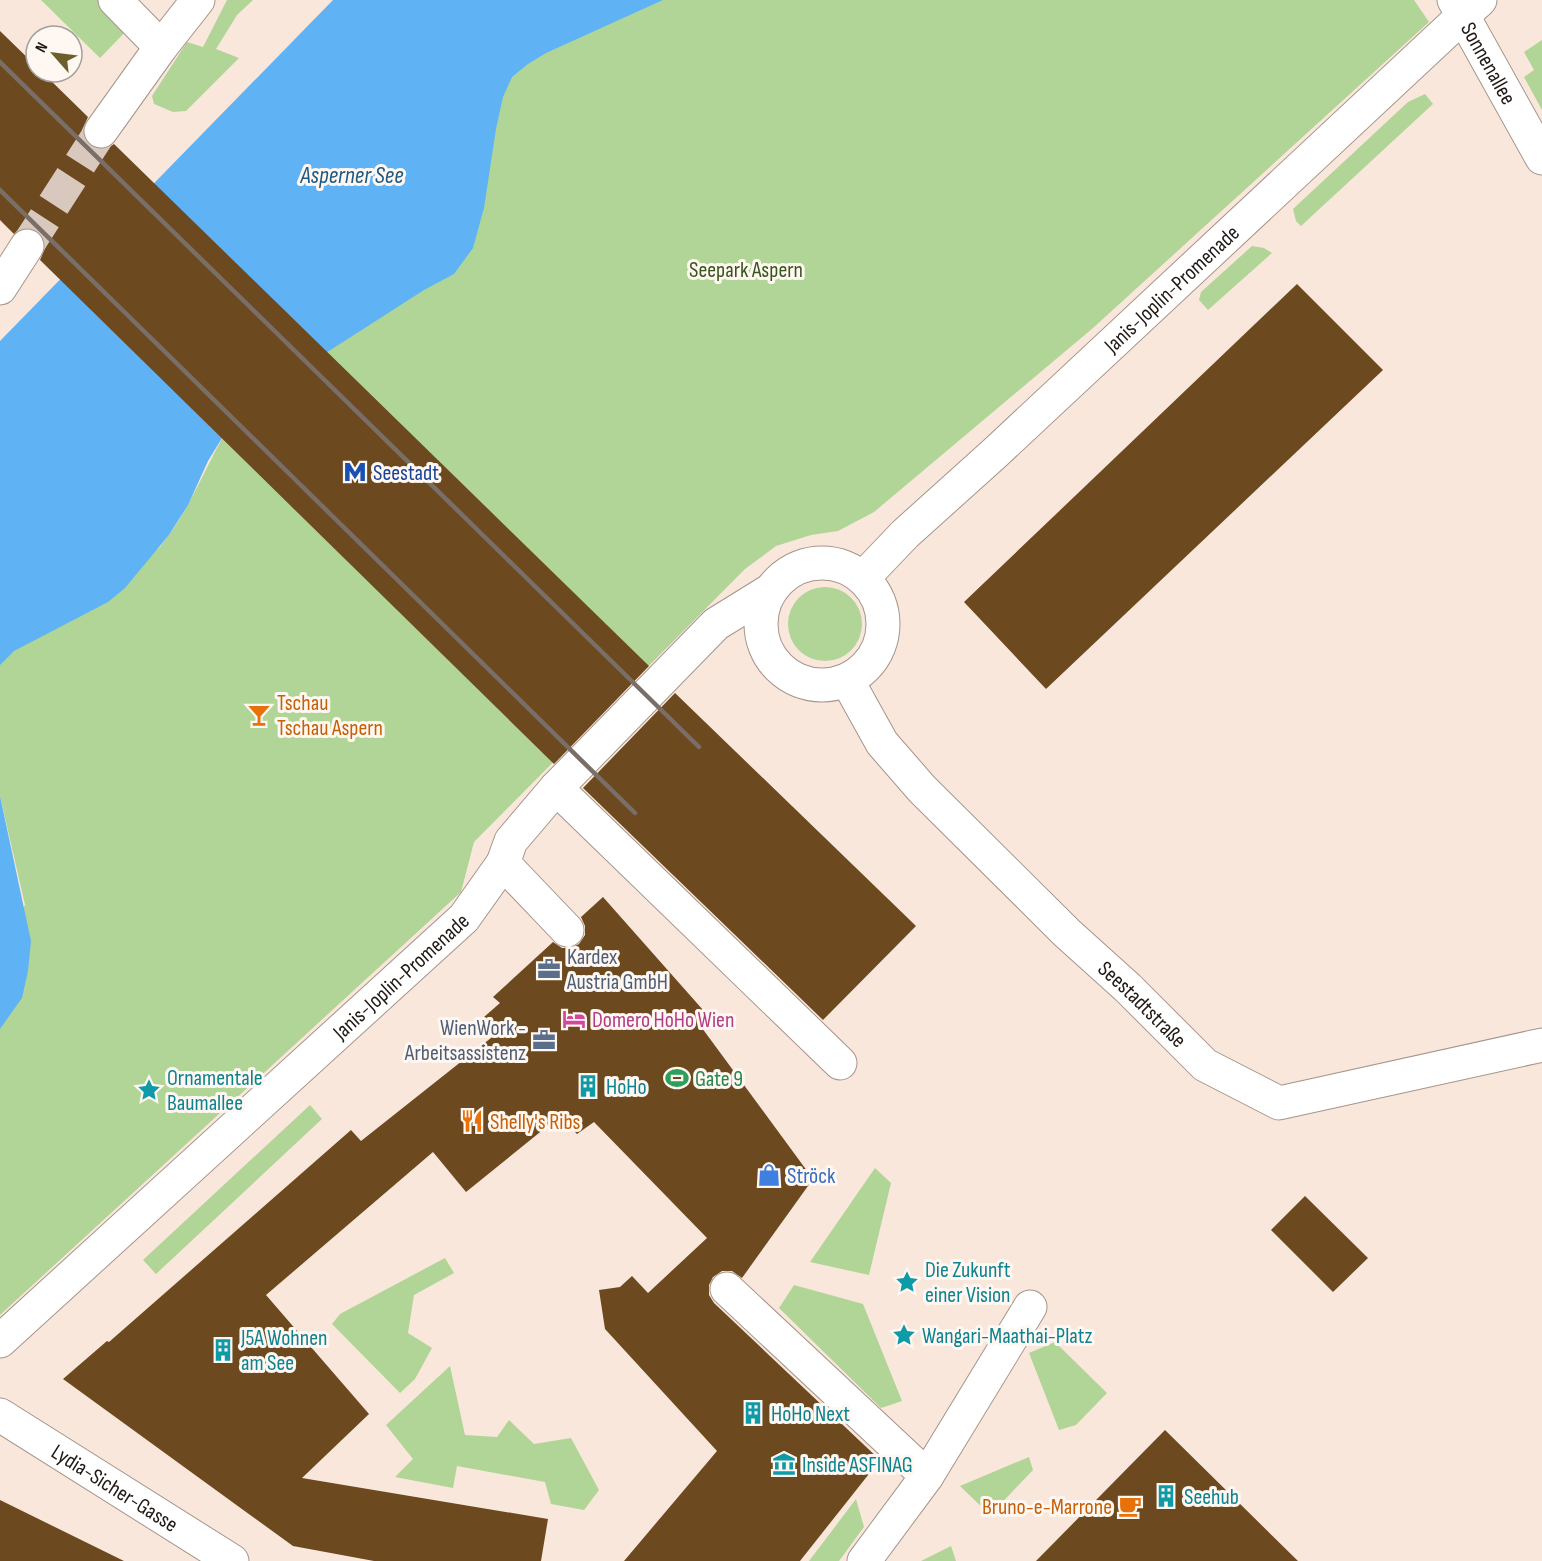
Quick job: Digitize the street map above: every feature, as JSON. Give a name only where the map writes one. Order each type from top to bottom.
[{"type":"street","points":[[115,0],[161,47]]},
{"type":"street","points":[[101,131],[198,0]]},
{"type":"street","name":"Sonnenallee","points":[[1466,5],[1542,158]]},
{"type":"street","name":"Janis-Joplin-Promenade","points":[[863,578],[905,534],[1178,284],[1466,5]]},
{"type":"street","points":[[824,562],[845,567],[863,578],[875,594],[882,613],[883,633],[876,652],[864,669],[847,680],[829,685],[809,685],[790,677],[775,664],[765,647],[760,628],[763,608],[771,590],[785,575],[803,565],[824,562]]},
{"type":"street","name":"Janis-Joplin-Promenade","points":[[0,1341],[464,918],[503,863],[511,841],[556,788],[716,624],[771,590]]},
{"type":"street","name":"Seestadtstraße","points":[[847,680],[882,743],[922,789],[1067,933],[1128,988],[1205,1065],[1280,1103],[1542,1046]]},
{"type":"street","points":[[556,788],[840,1063]]},
{"type":"street","points":[[503,863],[567,930]]},
{"type":"street","points":[[727,1289],[927,1476]]},
{"type":"street","points":[[864,1561],[927,1476],[1030,1307]]},
{"type":"street","name":"Lydia-Sicher-Gasse","points":[[0,1415],[232,1561]]},
{"type":"green space","points":[[41,0],[105,0],[131,26],[100,58],[84,42],[84,24],[65,24]]},
{"type":"green space","points":[[227,0],[253,0],[237,15],[216,49],[239,58],[186,111],[173,112],[154,104],[152,96],[187,42],[203,47]]},
{"type":"green space","name":"Seepark Aspern","points":[[640,0],[1414,0],[1429,22],[1093,328],[874,512],[838,531],[811,535],[776,546],[745,569],[474,842],[461,892],[0,1315],[0,942],[25,905],[0,796],[0,639],[158,549],[187,506],[227,430],[493,70]]},
{"type":"green space","points":[[1542,40],[1542,110],[1524,77],[1534,70],[1524,52]]},
{"type":"green space","points":[[1425,94],[1433,104],[1301,226],[1296,221],[1293,209],[1408,102]]},
{"type":"green space","points":[[1252,246],[1264,248],[1272,253],[1208,310],[1199,300],[1201,292]]},
{"type":"green space","points":[[825,587],[839,590],[851,598],[859,610],[862,624],[859,638],[851,650],[839,658],[825,661],[811,658],[799,650],[791,638],[788,624],[791,610],[799,598],[811,590]]},
{"type":"green space","points":[[310,1105],[322,1119],[156,1274],[143,1260]]},
{"type":"green space","points":[[875,1168],[891,1183],[869,1275],[810,1262]]},
{"type":"green space","points":[[445,1258],[454,1273],[414,1295],[408,1333],[432,1348],[415,1379],[400,1393],[332,1324],[340,1314]]},
{"type":"green space","points":[[794,1285],[863,1304],[902,1401],[881,1408],[779,1308]]},
{"type":"green space","points":[[1055,1342],[1107,1393],[1076,1425],[1059,1430],[1029,1353]]},
{"type":"green space","points":[[450,1366],[465,1435],[497,1437],[509,1420],[534,1444],[571,1438],[599,1490],[584,1510],[551,1504],[545,1482],[457,1466],[453,1488],[395,1477],[413,1459],[386,1425]]},
{"type":"green space","points":[[1029,1457],[1033,1470],[990,1515],[960,1486]]},
{"type":"green space","points":[[856,1499],[864,1527],[839,1561],[809,1561]]},
{"type":"green space","points":[[951,1546],[956,1561],[921,1561]]},
{"type":"water","name":"Asperner See","points":[[333,0],[663,0],[546,53],[512,77],[503,97],[484,208],[473,248],[454,274],[265,388],[227,430],[208,461],[188,505],[169,535],[125,588],[108,602],[14,651],[0,665],[0,341]]},
{"type":"water","points":[[0,796],[31,941],[22,998],[0,1029]]},
{"type":"building","points":[[0,31],[24,54],[24,84],[54,84],[88,117],[82,130],[84,139],[90,146],[100,150],[114,144],[649,666],[554,764],[40,260],[46,246],[38,231],[27,227],[19,229],[14,234],[0,220]]},
{"type":"building","points":[[1297,284],[1383,370],[1046,689],[964,602]]},
{"type":"building","points":[[675,693],[916,926],[823,1020],[583,788]]},
{"type":"building","points":[[603,897],[711,1019],[702,1028],[813,1179],[742,1278],[732,1271],[722,1271],[713,1277],[709,1285],[709,1295],[714,1303],[880,1460],[800,1561],[624,1561],[717,1451],[605,1329],[599,1290],[620,1287],[632,1276],[648,1293],[707,1238],[594,1122],[577,1134],[560,1116],[466,1192],[433,1152],[266,1295],[369,1414],[302,1478],[548,1519],[541,1561],[374,1561],[293,1546],[63,1379],[107,1341],[109,1342],[351,1130],[361,1141],[496,1034],[484,1017],[500,1003],[493,997],[553,942],[562,948],[571,948],[579,944],[585,935],[585,926],[581,917]]},
{"type":"building","points":[[1305,1196],[1368,1258],[1333,1292],[1271,1230]]},
{"type":"building","name":"Seehub","points":[[1165,1430],[1298,1561],[1036,1561]]},
{"type":"building","points":[[0,1500],[124,1561],[0,1561]]},
{"type":"tunnel","points":[[27,246],[101,131]]},
{"type":"railway","points":[[0,62],[699,747]]},
{"type":"railway","points":[[0,190],[635,813]]},
{"type":"place","name":"Seestadt","points":[[355,472]]},
{"type":"place","name":"Tschau Tschau Aspern","points":[[259,715]]},
{"type":"place","name":"Kardex Austria GmbH","points":[[549,969]]},
{"type":"place","name":"Domero HoHo Wien","points":[[574,1019]]},
{"type":"place","name":"WienWork - Arbeitsassistenz","points":[[544,1040]]},
{"type":"place","name":"Gate 9","points":[[677,1078]]},
{"type":"place","name":"HoHo","points":[[588,1086]]},
{"type":"place","name":"Ornamentale Baumallee","points":[[149,1090]]},
{"type":"place","name":"Shelly's Ribs","points":[[472,1121]]},
{"type":"place","name":"Ströck","points":[[769,1175]]},
{"type":"place","name":"Die Zukunft einer Vision","points":[[907,1282]]},
{"type":"place","name":"Wangari-Maathai-Platz","points":[[904,1335]]},
{"type":"place","name":"J5A Wohnen am See","points":[[223,1350]]},
{"type":"place","name":"HoHo Next","points":[[753,1413]]},
{"type":"place","name":"Inside ASFINAG","points":[[784,1464]]},
{"type":"place","name":"Seehub","points":[[1166,1496]]},
{"type":"place","name":"Bruno-e-Marrone","points":[[1130,1506]]}]
